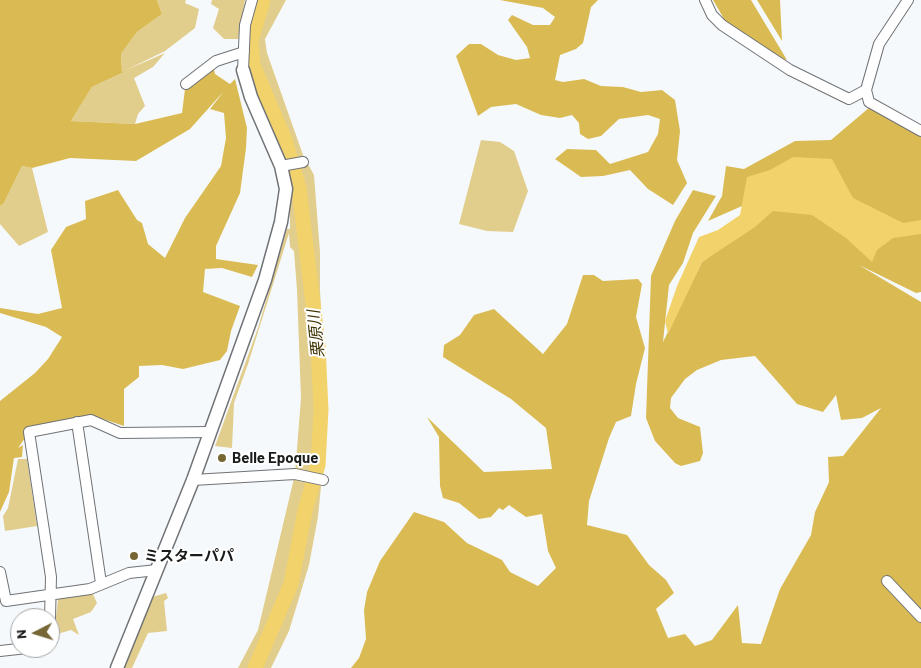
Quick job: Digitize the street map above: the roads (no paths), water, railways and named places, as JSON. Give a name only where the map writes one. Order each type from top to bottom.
[{"type":"street","points":[[117,668],[210,432],[265,280],[281,222],[286,189],[284,165],[251,97],[244,70],[245,25],[252,0]]},
{"type":"street","points":[[705,0],[712,15],[722,25],[790,70],[849,99],[866,90]]},
{"type":"street","points":[[908,0],[879,44],[866,90],[870,102],[921,130]]},
{"type":"street","points":[[186,84],[216,60],[244,52]]},
{"type":"street","points":[[284,165],[303,162]]},
{"type":"street","points":[[51,608],[51,577],[29,432],[91,420],[120,433],[210,432]]},
{"type":"street","points":[[77,422],[101,583]]},
{"type":"street","points":[[192,480],[295,474],[323,480]]},
{"type":"street","points":[[0,572],[6,601],[90,589],[129,573],[157,570]]},
{"type":"street","points":[[886,581],[921,617]]},
{"type":"waterway","name":"栗原川","points":[[255,668],[291,584],[305,511],[318,465],[321,410],[318,345],[299,188],[285,140],[253,65],[251,41],[263,0]]},
{"type":"place","name":"Belle Epoque","points":[[222,458]]},
{"type":"place","name":"ミスターパパ","points":[[134,556]]}]
